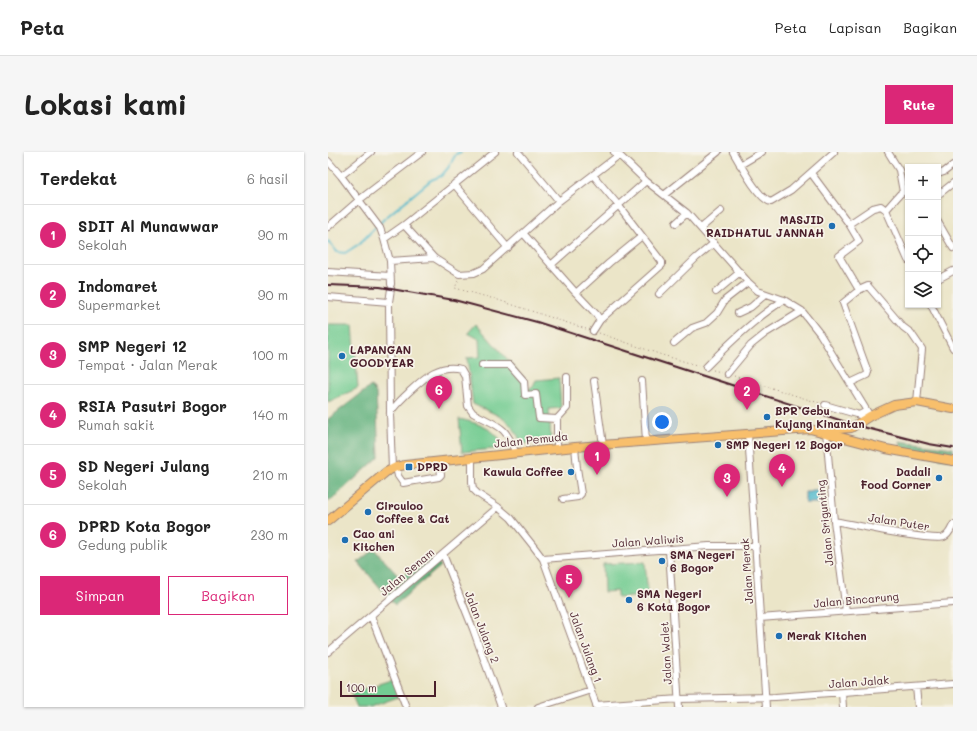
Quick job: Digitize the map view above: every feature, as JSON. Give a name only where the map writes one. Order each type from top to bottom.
[{"type":"main road","points":[[810,429],[833,430],[851,428],[868,413],[894,405],[918,402],[953,409]]},
{"type":"main road","points":[[851,428],[850,432],[856,441]]},
{"type":"main road","name":"Jalan Pemuda","points":[[328,520],[375,481],[394,468],[515,452],[810,429],[886,449],[953,460]]},
{"type":"street","points":[[340,176],[371,152]]},
{"type":"street","points":[[328,226],[359,200],[422,152]]},
{"type":"street","points":[[384,239],[495,152]]},
{"type":"street","points":[[518,152],[559,201]]},
{"type":"street","points":[[664,195],[718,152]]},
{"type":"street","points":[[733,152],[753,186],[767,201],[771,202],[791,190],[834,152]]},
{"type":"street","points":[[740,165],[762,152]]},
{"type":"street","points":[[886,210],[905,191],[899,170],[888,152]]},
{"type":"street","points":[[404,224],[434,258],[459,274],[474,273],[483,269],[508,248],[559,201],[593,175],[616,153],[646,181],[687,213],[748,282],[758,291],[784,300],[802,311],[820,334],[868,413],[856,414],[825,405]]},
{"type":"street","points":[[328,161],[380,228],[390,261],[390,413],[394,468],[403,483],[440,477],[439,461]]},
{"type":"street","points":[[941,173],[953,165]]},
{"type":"street","points":[[811,173],[849,224],[859,242],[839,256],[859,290]]},
{"type":"street","points":[[593,175],[661,259],[662,265],[600,320],[593,331]]},
{"type":"street","points":[[551,265],[646,181]]},
{"type":"street","points":[[941,193],[953,183]]},
{"type":"street","points":[[454,184],[508,248]]},
{"type":"street","points":[[849,224],[873,208],[881,206],[886,210],[905,253]]},
{"type":"street","points":[[701,228],[721,211]]},
{"type":"street","points":[[676,223],[687,213]]},
{"type":"street","points":[[941,227],[953,247]]},
{"type":"street","points":[[523,233],[600,320]]},
{"type":"street","points":[[576,293],[642,236]]},
{"type":"street","points":[[659,294],[696,258],[714,243]]},
{"type":"street","points":[[390,261],[434,258]]},
{"type":"street","points":[[941,277],[953,271]]},
{"type":"street","points":[[328,272],[390,276]]},
{"type":"street","points":[[716,292],[740,272]]},
{"type":"street","points":[[674,343],[692,328],[706,323],[717,313],[725,300],[748,282]]},
{"type":"street","points":[[850,383],[867,375],[868,372],[843,303],[859,290],[868,286],[911,333],[922,349],[918,402]]},
{"type":"street","points":[[738,313],[751,307],[766,294]]},
{"type":"street","points":[[328,297],[389,302]]},
{"type":"street","points":[[706,368],[725,347],[746,328],[784,300]]},
{"type":"street","points":[[933,308],[953,348]]},
{"type":"street","points":[[727,374],[751,345],[766,333],[802,311]]},
{"type":"street","points":[[482,365],[510,365],[524,381],[526,394],[536,394],[539,418],[557,419]]},
{"type":"street","points":[[390,413],[404,396],[426,376],[443,369],[461,369],[465,376],[468,406],[470,410],[504,430],[510,438],[515,452]]},
{"type":"street","points":[[557,448],[557,419],[567,408],[567,377]]},
{"type":"street","points":[[642,380],[646,441]]},
{"type":"street","points":[[594,381],[603,445]]},
{"type":"street","name":"Jalan Srigunting","points":[[826,432],[834,521],[846,611]]},
{"type":"street","name":"Jalan Merak","points":[[748,434],[766,707]]},
{"type":"street","points":[[563,499],[578,497],[581,494],[575,447]]},
{"type":"street","name":"Jalan Julang 1","points":[[472,457],[473,489],[511,518],[542,559],[597,706]]},
{"type":"street","name":"Jalan Senam","points":[[328,652],[498,507]]},
{"type":"street","name":"Jalan Puter","points":[[834,521],[907,534],[941,538],[947,536],[953,525]]},
{"type":"street","name":"Jalan Waliwis","points":[[542,559],[709,546],[756,546]]},
{"type":"street","name":"Jalan Walet","points":[[670,550],[679,707]]},
{"type":"street","name":"Jalan Julang 2","points":[[442,554],[501,707]]},
{"type":"street","name":"Jalan Bincarung","points":[[760,618],[953,603]]},
{"type":"street","points":[[370,616],[406,707]]},
{"type":"street","name":"Jalan Jalak","points":[[597,706],[679,699],[766,697],[842,693],[953,684]]},
{"type":"street","points":[[916,687],[918,707]]},
{"type":"street","points":[[538,707],[591,690]]},
{"type":"street","points":[[842,693],[843,707]]},
{"type":"path","points":[[459,274],[456,288],[498,300],[662,355],[825,405]]},
{"type":"green space","points":[[476,324],[525,379],[525,389],[532,388],[536,380],[559,378],[561,408],[549,409],[551,441],[521,444],[518,435],[503,418],[473,404],[467,358],[480,357],[479,339],[468,333]]},
{"type":"green space","name":"LAPANGAN GOODYEAR","points":[[328,325],[353,325],[358,388],[328,402]]},
{"type":"green space","points":[[371,386],[376,393],[379,457],[330,501],[328,501],[328,419]]},
{"type":"green space","points":[[459,419],[472,422],[486,428],[498,436],[504,448],[462,452]]},
{"type":"green space","points":[[900,441],[953,448],[953,460],[902,452]]},
{"type":"green space","points":[[374,549],[400,578],[430,553],[441,566],[395,605],[358,562]]},
{"type":"green space","points":[[645,562],[648,596],[617,598],[617,591],[604,592],[603,564]]},
{"type":"green space","points":[[394,679],[401,696],[370,707],[357,707],[351,693]]},
{"type":"water","points":[[811,490],[822,490],[822,503],[805,503],[805,492],[810,492]]},
{"type":"waterway","points":[[328,241],[337,252],[345,253],[359,244],[385,218],[431,180],[441,176],[448,168],[456,154],[461,152]]},
{"type":"railway","points":[[328,285],[380,287],[454,300],[537,322],[855,425],[929,444],[953,448]]},
{"type":"place","name":"MASJID RAIDHATUL JANNAH","points":[[832,226]]},
{"type":"place","name":"LAPANGAN GOODYEAR","points":[[342,356]]},
{"type":"place","name":"DPRD Kota Bogor","points":[[439,409]]},
{"type":"place","name":"Indomaret","points":[[747,410]]},
{"type":"place","name":"BPR Gebu Kujang Kinantan","points":[[767,417]]},
{"type":"place","name":"SMP Negeri 12 Bogor","points":[[718,445]]},
{"type":"place","name":"DPRD","points":[[409,467]]},
{"type":"place","name":"Kawula Coffee","points":[[571,472]]},
{"type":"place","name":"SDIT Al Munawwar","points":[[597,475]]},
{"type":"place","name":"Dadali Food Corner","points":[[939,478]]},
{"type":"place","name":"RSIA Pasutri Bogor","points":[[782,487]]},
{"type":"place","name":"SMP Negeri 12","points":[[727,497]]},
{"type":"place","name":"Circuloo Coffee & Cat","points":[[368,512]]},
{"type":"place","name":"Cao an! Kitchen","points":[[345,540]]},
{"type":"place","name":"SMA Negeri 6 Bogor","points":[[662,561]]},
{"type":"place","name":"SD Negeri Julang","points":[[569,598]]},
{"type":"place","name":"SMA Negeri 6 Kota Bogor","points":[[629,600]]},
{"type":"place","name":"Merak Kitchen","points":[[779,636]]}]
